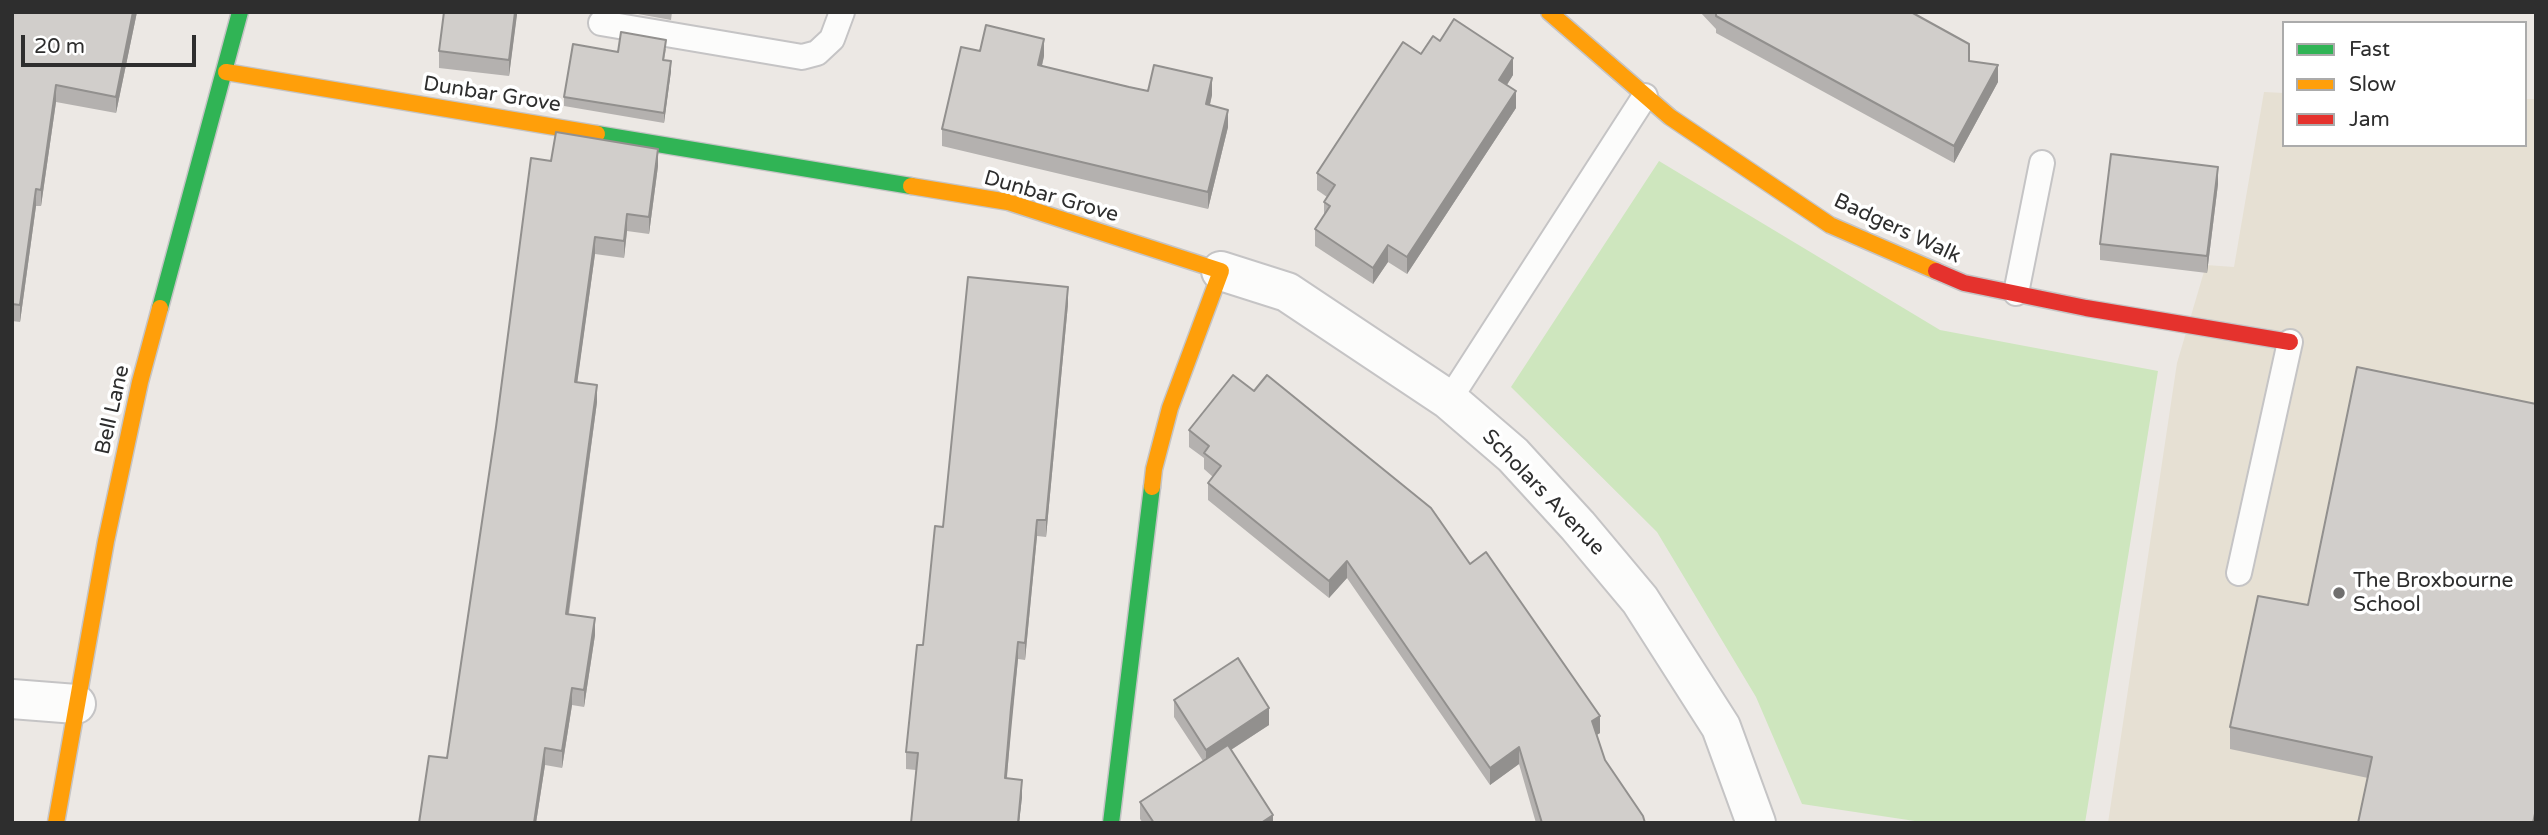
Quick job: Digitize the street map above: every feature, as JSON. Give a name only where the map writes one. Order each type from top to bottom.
[{"type":"street","name":"Bell Lane","points":[[56,823],[106,541],[140,382],[226,72],[240,12]]},
{"type":"street","name":"Badgers Walk","points":[[1549,12],[1671,117],[1830,225],[1964,283],[2086,308],[2290,342]]},
{"type":"street","name":"Dunbar Grove","points":[[226,72],[1008,202],[1221,271]]},
{"type":"street","name":"Scholars Avenue","points":[[1221,271],[1287,292],[1449,400],[1513,455],[1578,526],[1640,600],[1721,727],[1756,823]]},
{"type":"street","points":[[1111,823],[1154,469],[1170,408],[1221,271]]},
{"type":"street","points":[[12,699],[76,704]]},
{"type":"lane","points":[[601,23],[802,57],[817,53],[832,39],[842,12]]},
{"type":"lane","points":[[1449,400],[1645,96]]},
{"type":"lane","points":[[2016,293],[2042,163]]},
{"type":"lane","points":[[2239,573],[2290,342]]},
{"type":"shaded area","name":"The Broxbourne School","points":[[2264,92],[2282,93],[2282,147],[2527,147],[2527,99],[2536,99],[2536,823],[2108,823],[2177,363],[2206,265],[2234,267]]},
{"type":"green space","points":[[1659,161],[1940,330],[2158,371],[2085,823],[1928,823],[1802,804],[1756,697],[1657,532],[1511,387]]},
{"type":"building","points":[[12,12],[133,12],[116,97],[56,85],[41,190],[36,189],[20,305],[12,304]]},
{"type":"building","points":[[444,12],[515,12],[509,60],[439,51]]},
{"type":"building","points":[[1716,12],[1911,12],[1969,44],[1969,61],[1998,65],[1954,146],[1716,16]]},
{"type":"building","points":[[1454,19],[1513,58],[1499,80],[1516,91],[1407,257],[1388,245],[1373,268],[1315,229],[1330,206],[1324,202],[1335,185],[1317,173],[1403,42],[1421,54],[1433,36],[1440,41]]},
{"type":"building","points":[[986,25],[1044,39],[1038,65],[1129,87],[1148,91],[1154,65],[1212,78],[1206,104],[1228,110],[1208,192],[942,129],[961,47],[980,51]]},
{"type":"building","points":[[621,32],[666,40],[663,60],[671,61],[664,113],[564,97],[573,44],[618,52]]},
{"type":"building","points":[[556,132],[658,149],[649,217],[627,214],[624,241],[595,237],[575,382],[597,385],[566,614],[595,618],[584,690],[572,688],[562,751],[545,748],[534,823],[419,823],[429,756],[447,758],[496,427],[531,158],[551,161]]},
{"type":"building","points":[[2111,154],[2218,167],[2207,256],[2100,244]]},
{"type":"building","points":[[968,277],[1068,287],[1046,520],[1037,520],[1025,643],[1018,642],[1011,708],[1005,778],[1022,780],[1018,823],[911,823],[918,753],[906,752],[917,645],[923,645],[935,526],[943,527]]},
{"type":"building","points":[[2357,367],[2536,404],[2536,809],[2533,823],[2358,823],[2372,757],[2230,727],[2258,596],[2308,605]]},
{"type":"building","points":[[1233,375],[1254,391],[1267,375],[1431,508],[1470,564],[1486,552],[1600,716],[1592,721],[1605,760],[1645,823],[1542,823],[1519,747],[1490,768],[1347,561],[1329,581],[1208,483],[1221,466],[1204,453],[1209,446],[1189,430]]},
{"type":"building","points":[[1238,658],[1269,708],[1206,750],[1174,700]]},
{"type":"building","points":[[1228,745],[1273,815],[1261,823],[1154,823],[1140,802]]},
{"type":"traffic: fast","points":[[160,308],[240,12]]},
{"type":"traffic: fast","points":[[597,134],[911,186]]},
{"type":"traffic: fast","points":[[1111,823],[1152,487]]},
{"type":"traffic: slow","points":[[1549,12],[1670,117],[1830,225],[1936,271]]},
{"type":"traffic: slow","points":[[226,72],[597,134]]},
{"type":"traffic: slow","points":[[911,186],[1008,202],[1221,271],[1170,408],[1152,487]]},
{"type":"traffic: slow","points":[[56,823],[106,541],[140,382],[160,308]]},
{"type":"traffic: jam","points":[[1936,271],[1964,283],[2086,308],[2290,342]]},
{"type":"place","name":"The Broxbourne School","points":[[2339,593]]}]
